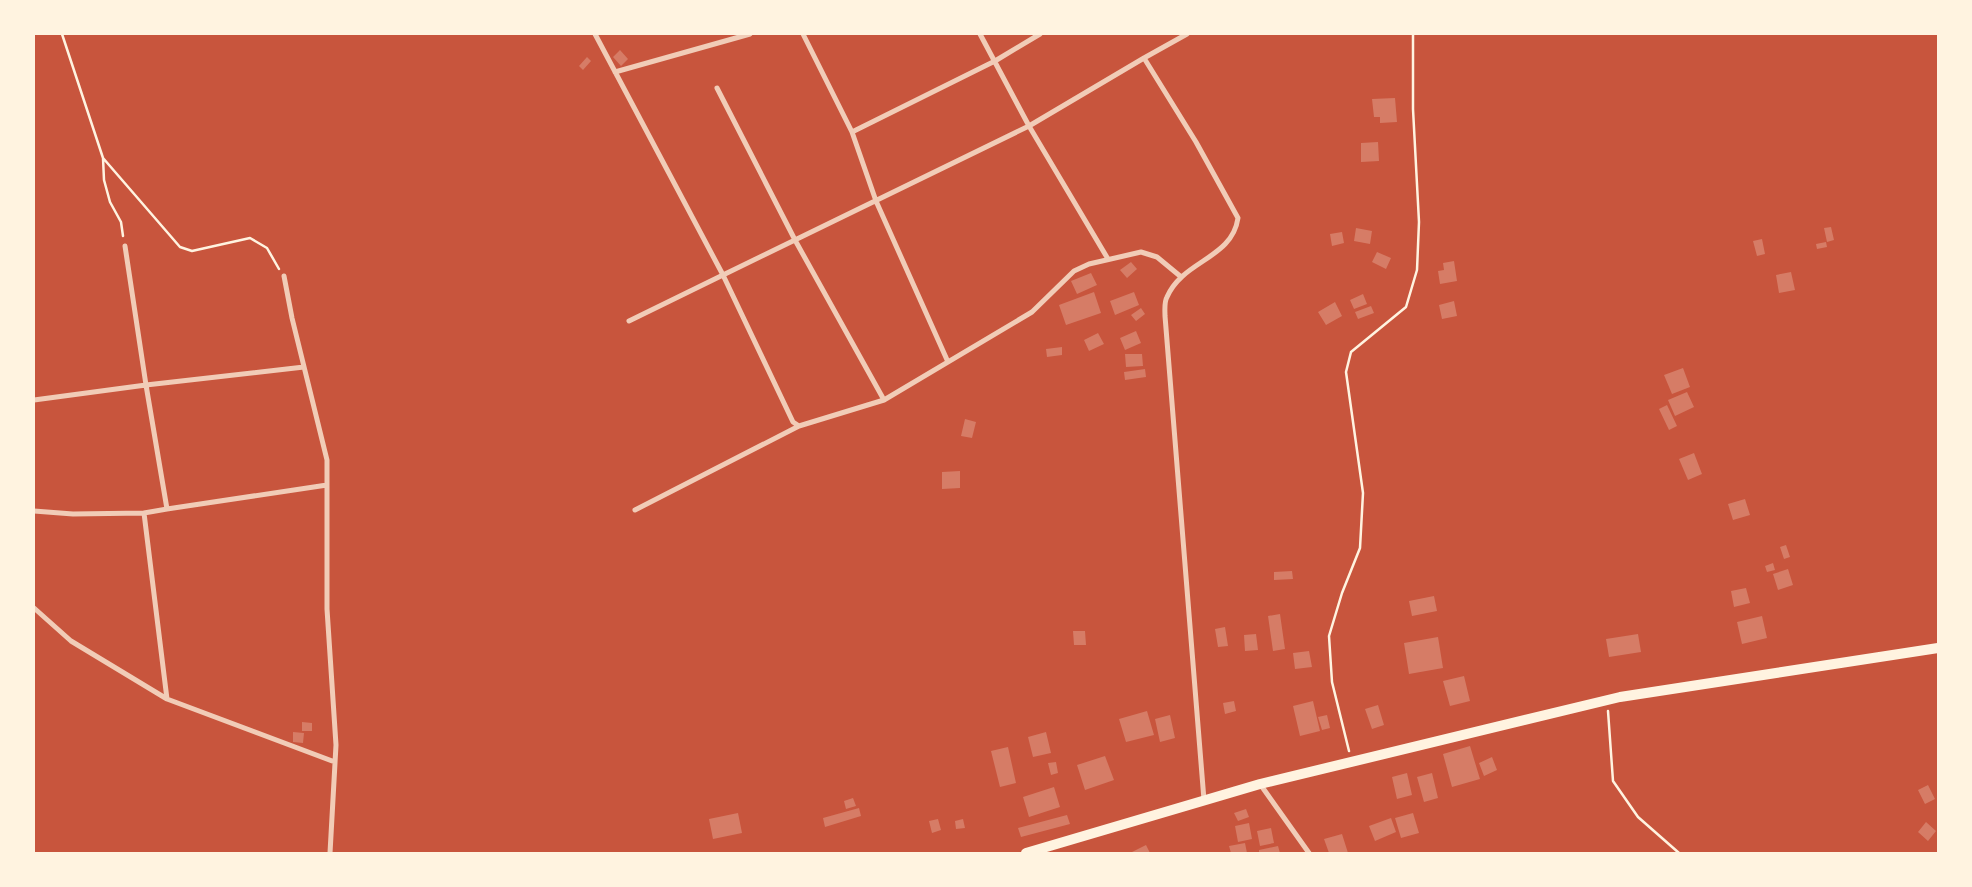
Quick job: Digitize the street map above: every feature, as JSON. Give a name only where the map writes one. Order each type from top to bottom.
[{"type":"main road","points":[[1026,853],[1204,800],[1351,760],[1607,700],[1938,648]]},
{"type":"street","points":[[595,34],[723,275],[793,422],[799,426]]},
{"type":"street","points":[[615,72],[750,34]]},
{"type":"street","points":[[803,34],[852,132],[876,201],[948,362]]},
{"type":"street","points":[[980,34],[1030,126],[1108,259]]},
{"type":"street","points":[[852,132],[995,60],[1040,34]]},
{"type":"street","points":[[629,321],[1030,126],[1187,34]]},
{"type":"street","points":[[1144,58],[1196,142],[1238,218],[1236,231],[1229,243],[1180,276],[1166,298],[1165,316],[1204,800]]},
{"type":"street","points":[[717,88],[795,240],[884,400]]},
{"type":"street","points":[[125,246],[167,509]]},
{"type":"street","points":[[635,510],[799,426],[884,400],[1032,312],[1074,271],[1108,259],[1141,252],[1157,257],[1180,276]]},
{"type":"street","points":[[284,276],[327,460],[327,609],[336,745],[330,853]]},
{"type":"street","points":[[34,400],[146,384],[304,366]]},
{"type":"street","points":[[34,511],[73,514],[144,513],[327,486]]},
{"type":"street","points":[[144,513],[167,699]]},
{"type":"street","points":[[34,608],[71,641],[167,699],[335,762]]},
{"type":"street","points":[[1260,784],[1309,853]]},
{"type":"path","points":[[62,34],[103,158],[104,180],[110,202],[122,222],[125,246]]},
{"type":"path","points":[[1351,760],[1332,682],[1329,636],[1342,593],[1360,548],[1363,492],[1346,372],[1351,352],[1406,307],[1416,270],[1419,222],[1413,110],[1414,34]]},
{"type":"path","points":[[103,158],[180,247],[192,251],[250,238],[267,248],[284,276]]},
{"type":"path","points":[[1607,700],[1613,781],[1638,817],[1679,853]]},
{"type":"building","points":[[620,50],[628,59],[621,66],[613,57]]},
{"type":"building","points":[[587,57],[591,61],[583,70],[579,66]]},
{"type":"building","points":[[1395,98],[1397,122],[1380,123],[1380,117],[1374,117],[1372,99]]},
{"type":"building","points":[[1378,142],[1379,161],[1361,162],[1361,143]]},
{"type":"building","points":[[1831,227],[1834,240],[1827,242],[1824,228]]},
{"type":"building","points":[[1356,228],[1372,231],[1370,244],[1354,241]]},
{"type":"building","points":[[1342,232],[1344,243],[1332,246],[1330,234]]},
{"type":"building","points":[[1762,239],[1765,254],[1757,256],[1753,241]]},
{"type":"building","points":[[1826,242],[1827,247],[1817,249],[1816,244]]},
{"type":"building","points":[[1377,252],[1391,258],[1386,269],[1372,262]]},
{"type":"building","points":[[1454,261],[1457,281],[1440,284],[1438,271],[1444,270],[1443,263]]},
{"type":"building","points":[[1131,262],[1137,269],[1127,278],[1120,270]]},
{"type":"building","points":[[1791,272],[1795,290],[1779,293],[1776,275]]},
{"type":"building","points":[[1091,273],[1097,285],[1077,294],[1071,281]]},
{"type":"building","points":[[1094,292],[1101,313],[1066,325],[1059,305]]},
{"type":"building","points":[[1134,292],[1139,305],[1115,315],[1110,301]]},
{"type":"building","points":[[1363,294],[1367,304],[1354,309],[1350,300]]},
{"type":"building","points":[[1454,301],[1457,316],[1442,319],[1439,305]]},
{"type":"building","points":[[1335,302],[1342,316],[1326,325],[1318,312]]},
{"type":"building","points":[[1371,306],[1374,313],[1358,319],[1355,312]]},
{"type":"building","points":[[1141,308],[1145,314],[1136,321],[1131,315]]},
{"type":"building","points":[[1136,331],[1141,343],[1125,350],[1120,338]]},
{"type":"building","points":[[1098,333],[1104,344],[1089,351],[1084,340]]},
{"type":"building","points":[[1062,347],[1062,355],[1047,357],[1046,349]]},
{"type":"building","points":[[1125,354],[1142,354],[1143,366],[1126,367]]},
{"type":"building","points":[[1683,368],[1690,387],[1672,394],[1664,375]]},
{"type":"building","points":[[1145,369],[1146,377],[1125,380],[1124,372]]},
{"type":"building","points":[[1687,392],[1694,407],[1675,416],[1668,400]]},
{"type":"building","points":[[1667,405],[1677,426],[1669,430],[1659,409]]},
{"type":"building","points":[[965,419],[976,422],[972,438],[961,436]]},
{"type":"building","points":[[1694,453],[1702,474],[1688,480],[1679,459]]},
{"type":"building","points":[[960,471],[960,488],[942,489],[942,472]]},
{"type":"building","points":[[1745,499],[1750,515],[1733,520],[1728,504]]},
{"type":"building","points":[[1786,545],[1790,557],[1784,559],[1780,547]]},
{"type":"building","points":[[1773,563],[1775,570],[1767,572],[1765,566]]},
{"type":"building","points":[[1788,569],[1793,585],[1778,590],[1773,574]]},
{"type":"building","points":[[1292,571],[1293,579],[1274,580],[1274,572]]},
{"type":"building","points":[[1746,588],[1750,603],[1734,607],[1731,591]]},
{"type":"building","points":[[1434,596],[1437,611],[1412,616],[1409,601]]},
{"type":"building","points":[[1280,614],[1285,649],[1273,651],[1268,616]]},
{"type":"building","points":[[1762,616],[1767,638],[1742,644],[1737,622]]},
{"type":"building","points":[[1225,627],[1228,646],[1218,647],[1215,629]]},
{"type":"building","points":[[1073,631],[1085,631],[1086,645],[1074,645]]},
{"type":"building","points":[[1256,634],[1258,650],[1245,651],[1244,635]]},
{"type":"building","points":[[1638,634],[1641,652],[1609,657],[1606,639]]},
{"type":"building","points":[[1438,637],[1443,668],[1409,674],[1404,643]]},
{"type":"building","points":[[1309,651],[1312,667],[1295,669],[1293,653]]},
{"type":"building","points":[[1464,676],[1470,701],[1450,706],[1443,681]]},
{"type":"building","points":[[1234,701],[1236,711],[1225,714],[1223,703]]},
{"type":"building","points":[[1313,701],[1320,731],[1300,736],[1293,706]]},
{"type":"building","points":[[1378,705],[1384,725],[1372,729],[1365,709]]},
{"type":"building","points":[[1147,711],[1154,735],[1126,742],[1119,719]]},
{"type":"building","points":[[1170,715],[1175,738],[1160,742],[1155,719]]},
{"type":"building","points":[[1327,715],[1330,728],[1322,730],[1318,717]]},
{"type":"building","points":[[302,722],[312,723],[312,731],[302,731]]},
{"type":"building","points":[[293,732],[304,733],[303,743],[293,742]]},
{"type":"building","points":[[1046,732],[1051,753],[1033,757],[1028,737]]},
{"type":"building","points":[[1470,746],[1480,779],[1452,787],[1443,754]]},
{"type":"building","points":[[1008,747],[1016,783],[1000,787],[991,751]]},
{"type":"building","points":[[1105,756],[1114,780],[1085,790],[1077,765]]},
{"type":"building","points":[[1492,757],[1497,770],[1484,776],[1479,763]]},
{"type":"building","points":[[1056,762],[1058,773],[1051,775],[1048,763]]},
{"type":"building","points":[[1407,773],[1412,795],[1397,799],[1392,777]]},
{"type":"building","points":[[1432,773],[1438,798],[1424,802],[1417,777]]},
{"type":"building","points":[[1928,785],[1935,799],[1925,804],[1918,790]]},
{"type":"building","points":[[1054,787],[1060,807],[1029,817],[1023,797]]},
{"type":"building","points":[[853,798],[856,806],[846,809],[844,801]]},
{"type":"building","points":[[859,808],[861,816],[825,827],[823,818]]},
{"type":"building","points":[[1246,809],[1249,817],[1238,821],[1234,813]]},
{"type":"building","points":[[738,813],[742,833],[713,839],[709,819]]},
{"type":"building","points":[[1413,813],[1419,833],[1401,838],[1395,818]]},
{"type":"building","points":[[1067,815],[1070,824],[1021,837],[1018,828]]},
{"type":"building","points":[[1391,818],[1396,832],[1375,841],[1369,826]]},
{"type":"building","points":[[938,819],[941,830],[932,833],[929,821]]},
{"type":"building","points":[[963,819],[965,828],[956,829],[955,821]]},
{"type":"building","points":[[1926,822],[1936,831],[1928,841],[1918,832]]},
{"type":"building","points":[[1249,823],[1252,839],[1238,842],[1235,826]]},
{"type":"building","points":[[1271,828],[1274,843],[1260,846],[1257,831]]},
{"type":"building","points":[[1342,834],[1348,853],[1329,853],[1324,839]]},
{"type":"building","points":[[1245,843],[1247,853],[1231,853],[1229,846]]},
{"type":"building","points":[[1146,845],[1150,853],[1130,853]]},
{"type":"building","points":[[1278,846],[1280,853],[1259,853],[1259,850]]}]
